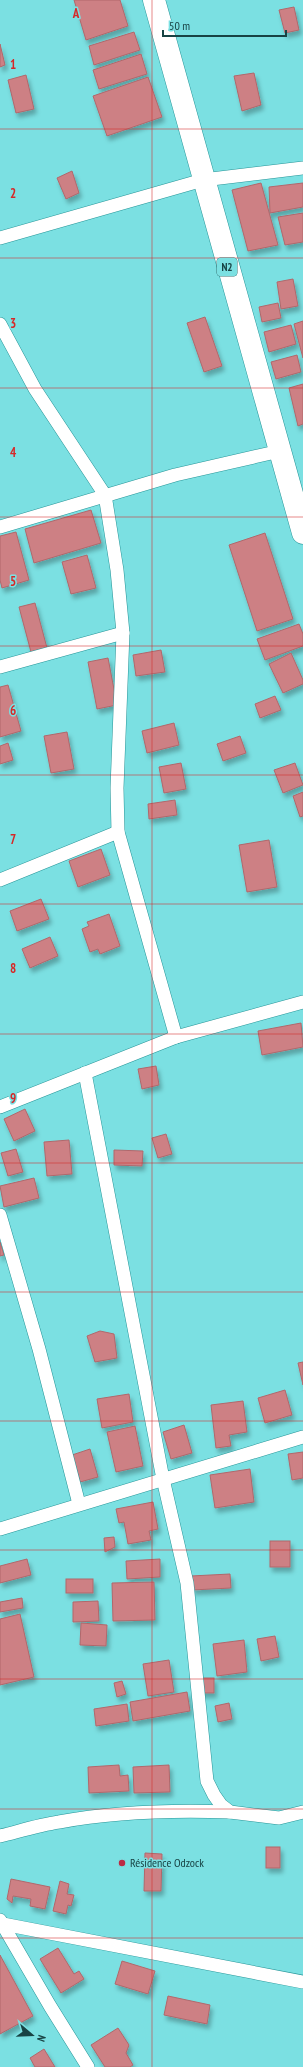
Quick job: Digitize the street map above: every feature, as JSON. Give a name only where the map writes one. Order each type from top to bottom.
[{"type":"highway","name":"N2","points":[[154,0],[203,180],[280,451],[299,507],[303,533]]},
{"type":"street","points":[[0,238],[203,180],[303,168]]},
{"type":"street","points":[[0,324],[35,389],[105,495],[117,570],[122,633],[117,788],[118,832],[176,1037]]},
{"type":"street","points":[[0,527],[175,475],[280,451]]},
{"type":"street","points":[[0,667],[122,633]]},
{"type":"street","points":[[0,880],[118,832]]},
{"type":"street","points":[[0,1107],[176,1037],[303,1002]]},
{"type":"street","points":[[85,1073],[163,1479],[187,1583],[207,1781],[221,1805],[230,1812]]},
{"type":"street","points":[[0,1215],[43,1361],[79,1504]]},
{"type":"street","points":[[0,1530],[79,1504],[303,1437]]},
{"type":"street","points":[[0,1836],[60,1822],[184,1810],[230,1812],[279,1818],[303,1812]]},
{"type":"street","points":[[1,1922],[303,1982]]},
{"type":"street","points":[[1,1922],[50,2006],[88,2067]]},
{"type":"building","points":[[74,0],[120,0],[128,26],[86,40]]},
{"type":"building","points":[[294,7],[299,30],[285,33],[279,10]]},
{"type":"building","points":[[134,32],[140,50],[94,65],[89,46]]},
{"type":"building","points":[[0,44],[5,65],[0,67]]},
{"type":"building","points":[[141,54],[147,74],[99,89],[93,70]]},
{"type":"building","points":[[254,73],[261,105],[242,111],[234,76]]},
{"type":"building","points":[[26,75],[34,109],[16,113],[8,80]]},
{"type":"building","points":[[148,77],[162,117],[107,136],[93,96]]},
{"type":"building","points":[[72,171],[79,193],[66,199],[57,178]]},
{"type":"building","points":[[261,183],[278,245],[248,251],[232,190]]},
{"type":"building","points":[[303,183],[303,207],[270,213],[269,187]]},
{"type":"building","points":[[303,213],[303,242],[285,245],[278,217]]},
{"type":"building","points":[[293,279],[298,306],[281,309],[277,282]]},
{"type":"building","points":[[278,303],[281,318],[262,322],[259,307]]},
{"type":"building","points":[[205,317],[222,366],[204,372],[187,323]]},
{"type":"building","points":[[303,321],[303,358],[294,324]]},
{"type":"building","points":[[291,325],[296,344],[269,352],[264,332]]},
{"type":"building","points":[[297,355],[301,372],[276,379],[271,362]]},
{"type":"building","points":[[303,384],[303,424],[298,426],[289,388]]},
{"type":"building","points":[[91,510],[101,543],[34,563],[25,529]]},
{"type":"building","points":[[16,532],[29,580],[2,588],[0,580],[0,536]]},
{"type":"building","points":[[265,533],[293,619],[257,631],[229,545]]},
{"type":"building","points":[[87,555],[96,588],[71,594],[62,562]]},
{"type":"building","points":[[35,603],[47,648],[31,652],[19,607]]},
{"type":"building","points":[[299,624],[303,634],[303,646],[265,660],[257,639]]},
{"type":"building","points":[[161,650],[165,672],[136,676],[133,655]]},
{"type":"building","points":[[291,653],[303,680],[303,684],[283,693],[269,664]]},
{"type":"building","points":[[108,658],[117,705],[97,709],[88,662]]},
{"type":"building","points":[[8,685],[21,731],[0,737],[0,687]]},
{"type":"building","points":[[275,696],[281,710],[260,718],[255,704]]},
{"type":"building","points":[[174,723],[179,745],[147,753],[142,731]]},
{"type":"building","points":[[67,732],[74,769],[51,773],[44,736]]},
{"type":"building","points":[[240,736],[246,753],[223,761],[217,744]]},
{"type":"building","points":[[8,743],[13,760],[0,764],[0,746]]},
{"type":"building","points":[[181,763],[186,789],[164,793],[159,767]]},
{"type":"building","points":[[295,763],[303,785],[283,793],[274,770]]},
{"type":"building","points":[[303,792],[303,816],[300,817],[293,796]]},
{"type":"building","points":[[175,800],[177,815],[149,819],[148,804]]},
{"type":"building","points":[[269,840],[277,887],[247,892],[239,845]]},
{"type":"building","points":[[101,849],[110,875],[78,887],[69,861]]},
{"type":"building","points":[[41,899],[49,919],[17,931],[10,911]]},
{"type":"building","points":[[109,914],[120,946],[100,954],[98,949],[90,952],[82,929],[89,926],[87,922]]},
{"type":"building","points":[[50,937],[58,956],[30,968],[22,949]]},
{"type":"building","points":[[301,1023],[303,1047],[262,1055],[258,1031]]},
{"type":"building","points":[[156,1066],[159,1085],[142,1089],[138,1069]]},
{"type":"building","points":[[25,1109],[35,1131],[14,1141],[4,1119]]},
{"type":"building","points":[[166,1134],[172,1154],[158,1158],[152,1138]]},
{"type":"building","points":[[69,1140],[72,1174],[47,1176],[44,1142]]},
{"type":"building","points":[[16,1149],[23,1172],[8,1176],[1,1153]]},
{"type":"building","points":[[114,1150],[143,1151],[142,1166],[114,1165]]},
{"type":"building","points":[[34,1178],[39,1198],[4,1207],[0,1186]]},
{"type":"building","points":[[0,1242],[4,1255],[0,1256]]},
{"type":"building","points":[[100,1331],[114,1334],[117,1358],[95,1362],[87,1336]]},
{"type":"building","points":[[303,1362],[303,1385],[298,1363]]},
{"type":"building","points":[[285,1390],[292,1415],[265,1423],[258,1398]]},
{"type":"building","points":[[129,1394],[133,1422],[102,1428],[97,1399]]},
{"type":"building","points":[[243,1401],[247,1432],[229,1435],[231,1446],[216,1448],[211,1405]]},
{"type":"building","points":[[184,1425],[192,1453],[171,1459],[163,1432]]},
{"type":"building","points":[[135,1426],[143,1466],[116,1472],[107,1432]]},
{"type":"building","points":[[90,1449],[98,1477],[80,1482],[72,1455]]},
{"type":"building","points":[[303,1452],[303,1478],[292,1480],[288,1454]]},
{"type":"building","points":[[250,1469],[254,1502],[215,1508],[210,1475]]},
{"type":"building","points":[[153,1502],[158,1529],[149,1531],[151,1540],[128,1544],[124,1522],[119,1523],[116,1509]]},
{"type":"building","points":[[114,1537],[115,1547],[105,1552],[104,1538]]},
{"type":"building","points":[[270,1541],[290,1541],[290,1567],[270,1567]]},
{"type":"building","points":[[27,1559],[31,1575],[0,1583],[0,1566]]},
{"type":"building","points":[[160,1559],[160,1577],[127,1579],[126,1561]]},
{"type":"building","points":[[230,1574],[231,1588],[192,1590],[191,1576]]},
{"type":"building","points":[[66,1579],[93,1579],[93,1593],[66,1593]]},
{"type":"building","points":[[154,1582],[155,1620],[113,1621],[112,1583]]},
{"type":"building","points":[[22,1598],[23,1608],[0,1612],[0,1602]]},
{"type":"building","points":[[98,1601],[99,1621],[73,1622],[73,1602]]},
{"type":"building","points":[[20,1614],[34,1677],[0,1685],[0,1619]]},
{"type":"building","points":[[81,1623],[107,1625],[106,1646],[80,1645]]},
{"type":"building","points":[[275,1636],[279,1657],[261,1661],[257,1639]]},
{"type":"building","points":[[244,1640],[247,1672],[217,1676],[213,1644]]},
{"type":"building","points":[[169,1660],[174,1692],[148,1696],[143,1664]]},
{"type":"building","points":[[200,1678],[214,1678],[214,1693],[200,1693]]},
{"type":"building","points":[[122,1681],[126,1694],[117,1697],[114,1683]]},
{"type":"building","points":[[187,1692],[190,1711],[133,1721],[130,1702]]},
{"type":"building","points":[[229,1703],[232,1719],[218,1722],[215,1706]]},
{"type":"building","points":[[127,1704],[129,1721],[96,1726],[94,1709]]},
{"type":"building","points":[[119,1765],[120,1776],[128,1775],[129,1791],[89,1793],[88,1767]]},
{"type":"building","points":[[169,1765],[170,1792],[134,1793],[133,1767]]},
{"type":"building","points":[[266,1847],[280,1847],[280,1868],[266,1868]]},
{"type":"building","points":[[145,1853],[162,1854],[161,1891],[144,1891]]},
{"type":"building","points":[[11,1879],[50,1887],[45,1909],[30,1906],[31,1899],[13,1896],[12,1903],[7,1899]]},
{"type":"building","points":[[60,1881],[69,1884],[67,1894],[74,1895],[71,1906],[68,1905],[66,1914],[53,1911]]},
{"type":"building","points":[[58,1948],[74,1974],[79,1971],[84,1979],[61,1993],[40,1959]]},
{"type":"building","points":[[0,1955],[33,2016],[0,2034]]},
{"type":"building","points":[[122,1961],[155,1971],[148,1994],[115,1984]]},
{"type":"building","points":[[168,1996],[210,2005],[207,2024],[164,2015]]},
{"type":"building","points":[[118,2028],[129,2045],[126,2053],[133,2065],[130,2067],[105,2067],[91,2045]]},
{"type":"building","points":[[44,2049],[55,2067],[35,2067],[30,2058]]},
{"type":"place","name":"Résidence Odzock","points":[[122,1863]]}]
